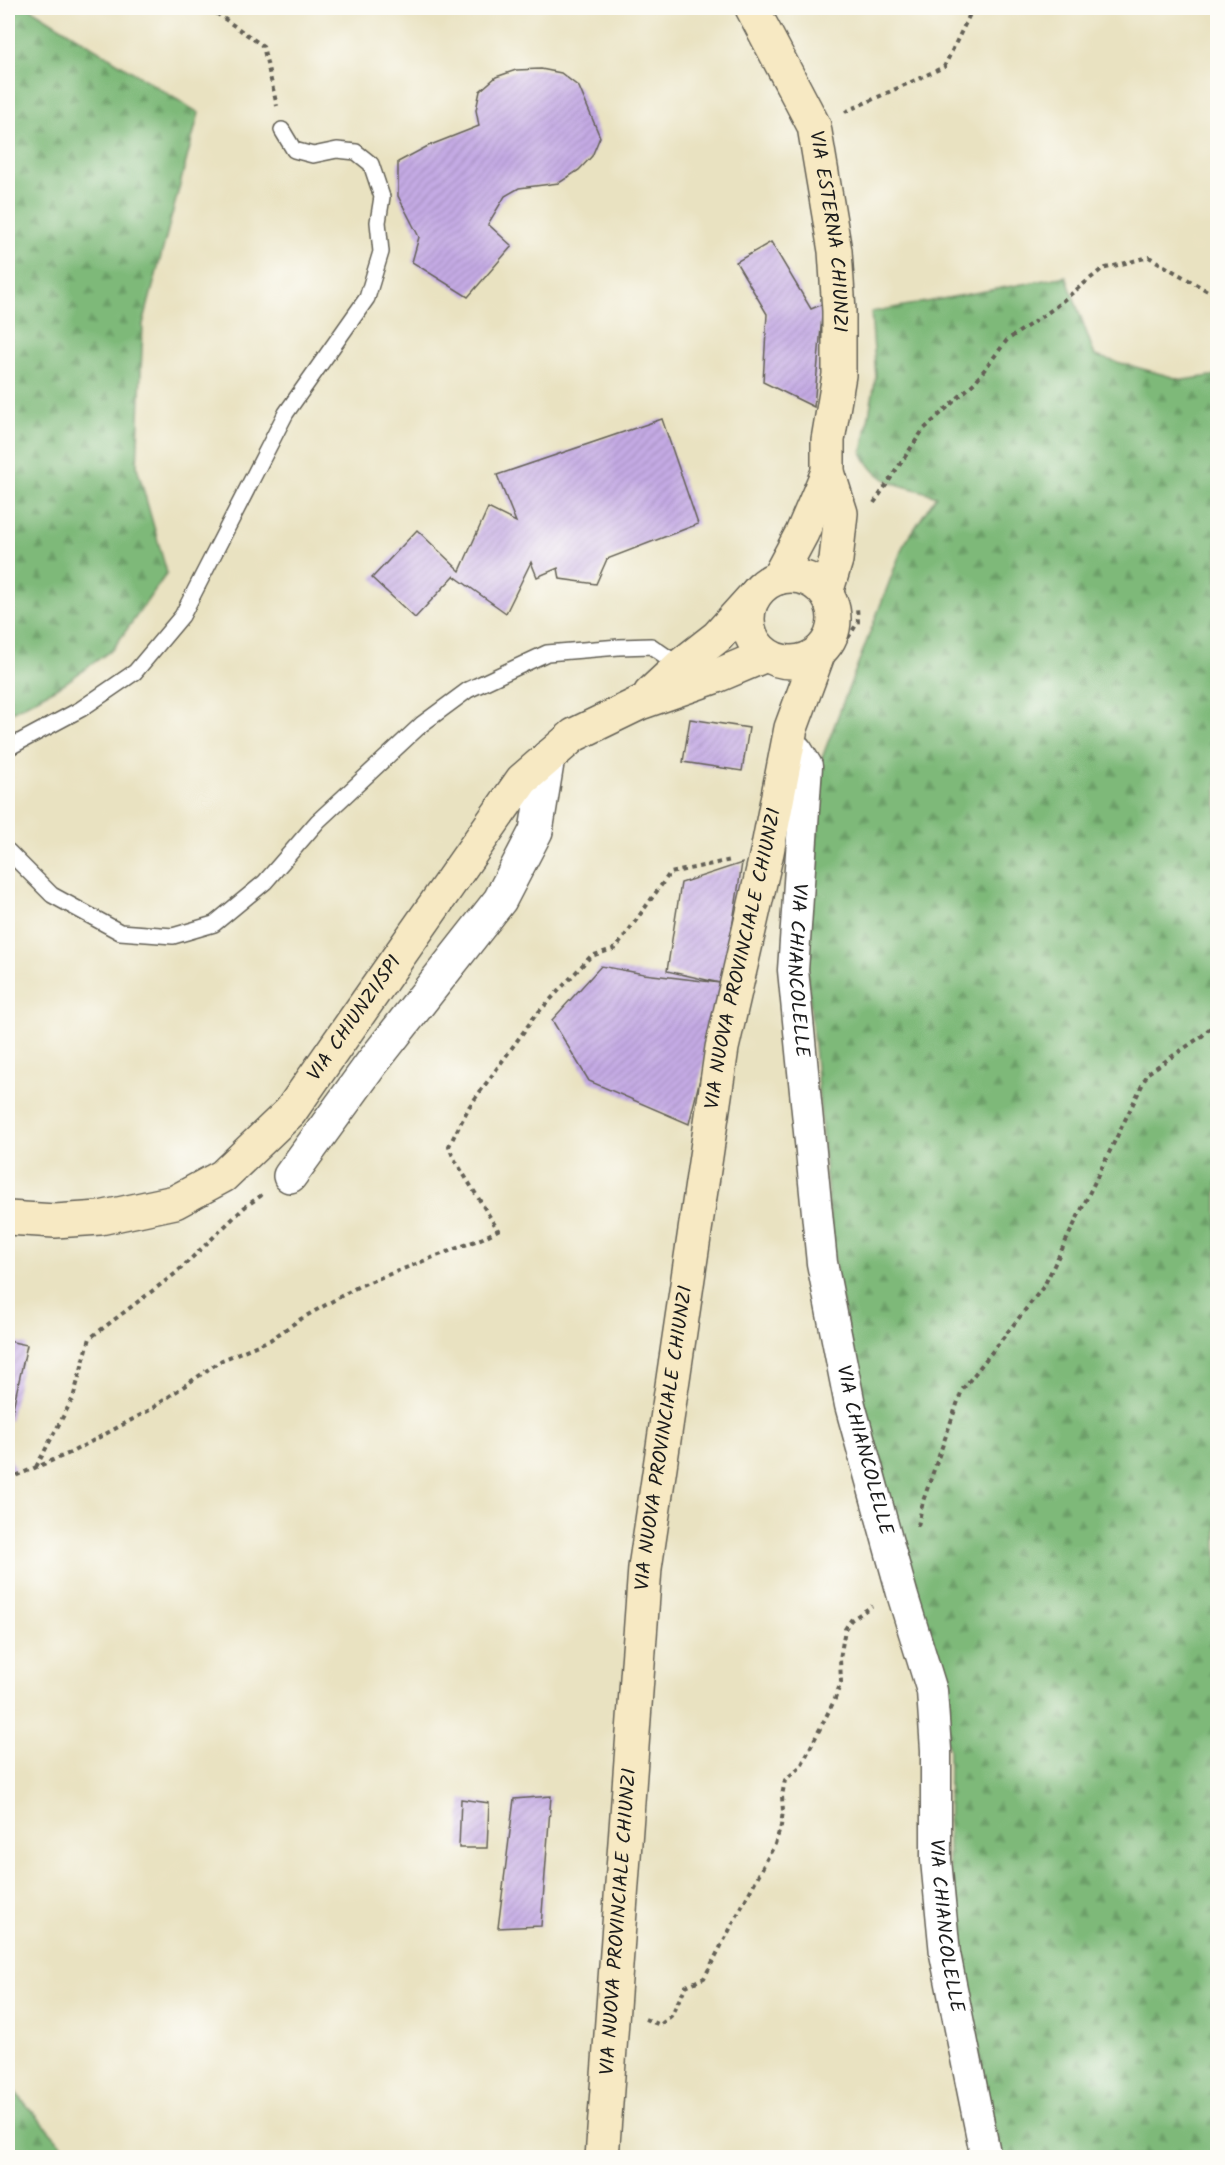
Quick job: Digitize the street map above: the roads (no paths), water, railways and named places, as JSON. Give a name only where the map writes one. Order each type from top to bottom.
[{"type":"main road","name":"VIA ESTERNA CHIUNZI","points":[[752,8],[814,126],[835,251],[839,311],[838,375],[828,440],[828,472]]},
{"type":"main road","points":[[789,736],[770,657],[755,643],[748,627],[749,610],[802,532],[828,472]]},
{"type":"main road","points":[[826,593],[836,560],[841,513],[828,472]]},
{"type":"main road","points":[[791,576],[805,578],[817,584],[826,593],[833,607],[834,622],[824,645],[809,658],[798,662],[770,657],[640,703],[680,666],[717,637],[767,586],[791,576]]},
{"type":"main road","name":"VIA NUOVA PROVINCIALE CHIUNZI","points":[[602,2157],[645,1568],[722,1048],[767,852],[789,736],[824,645]]},
{"type":"main road","name":"VIA CHIUNZI/SP1","points":[[8,1218],[55,1221],[100,1218],[175,1202],[223,1176],[290,1112],[522,780],[573,735],[640,703]]},
{"type":"street","name":"VIA CHIANCOLELLE","points":[[789,736],[807,766],[793,969],[822,1263],[850,1405],[903,1597],[932,1691],[936,1750],[936,1860],[945,1954],[986,2157]]},
{"type":"street","points":[[290,1176],[372,1063],[500,900],[536,831],[548,757]]},
{"type":"lane","points":[[8,748],[81,709],[135,672],[182,616],[286,413],[367,298],[381,252],[378,222],[382,197],[371,164],[356,152],[337,150],[313,154],[294,150],[282,130]]},
{"type":"lane","points":[[8,851],[52,895],[120,932],[173,936],[214,924],[265,882],[318,821],[422,724],[468,690],[548,653],[651,646],[680,666]]}]
